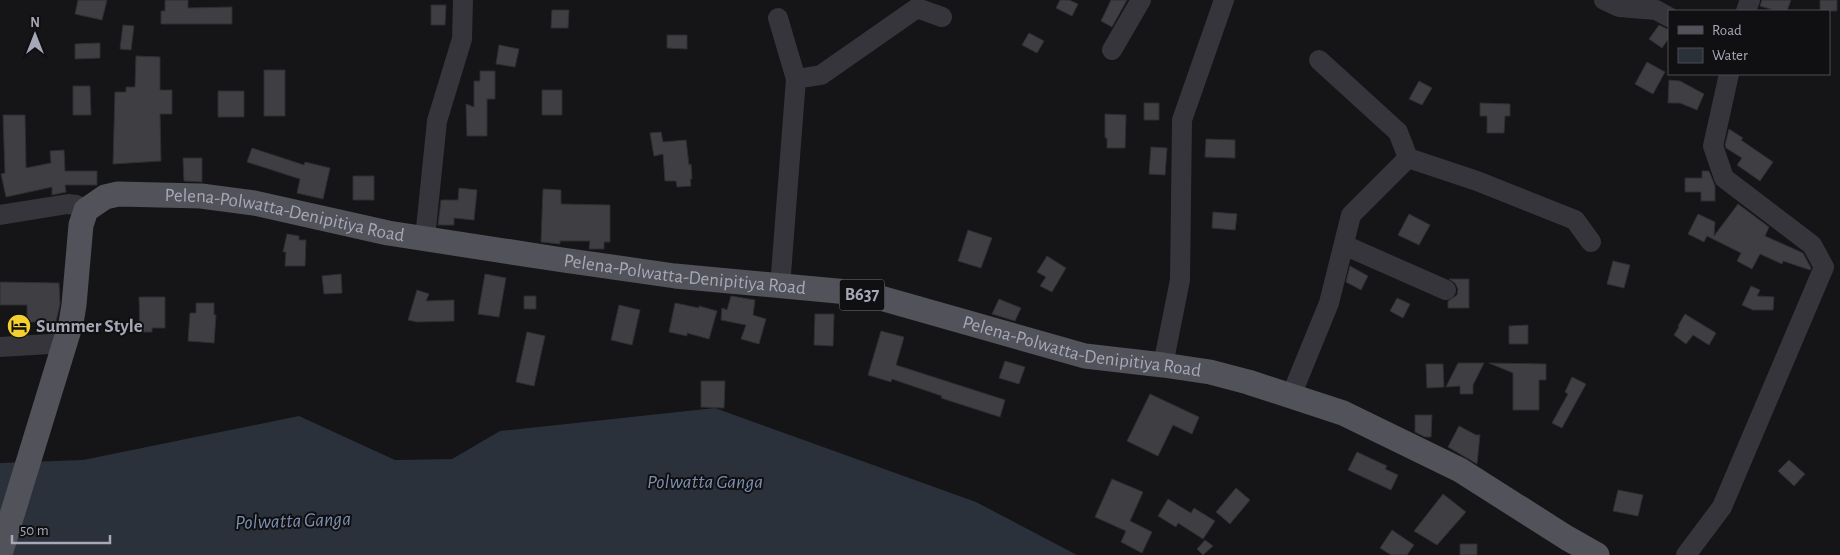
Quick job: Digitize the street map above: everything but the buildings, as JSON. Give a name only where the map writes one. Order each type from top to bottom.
[{"type":"main road","name":"Pelena-Polwatta-Denipitiya Road","points":[[86,210],[105,197],[118,194],[202,196],[254,203],[388,233],[666,274],[780,287],[848,292],[877,297],[1085,356],[1163,365],[1229,377],[1343,414],[1460,470],[1597,555]]},
{"type":"main road","points":[[0,554],[66,342],[74,305],[81,225],[86,210]]},
{"type":"street","points":[[425,238],[437,121],[462,39],[463,0]]},
{"type":"street","points":[[1112,50],[1141,0]]},
{"type":"street","points":[[1163,365],[1180,280],[1182,120],[1224,0]]},
{"type":"street","points":[[1604,0],[1619,7],[1656,10],[1668,16]]},
{"type":"street","points":[[796,79],[820,75],[917,8],[942,17]]},
{"type":"street","points":[[778,18],[796,79],[780,287]]},
{"type":"street","points":[[1320,60],[1398,132],[1408,158]]},
{"type":"street","points":[[1686,555],[1722,507],[1824,268],[1812,245],[1724,178],[1713,146],[1729,75]]},
{"type":"street","points":[[1408,158],[1477,181],[1575,220],[1591,242]]},
{"type":"street","points":[[1291,396],[1329,303],[1351,216],[1408,158]]},
{"type":"street","points":[[0,215],[68,204],[76,205],[86,210]]},
{"type":"street","points":[[1344,245],[1446,290]]},
{"type":"street","points":[[0,348],[66,342]]},
{"type":"water","name":"Polwatta Ganga","points":[[715,408],[976,502],[1077,555],[0,555],[0,463],[83,460],[299,416],[395,460],[452,459],[500,431]]},
{"type":"place","name":"Summer Style","points":[[19,326]]}]
